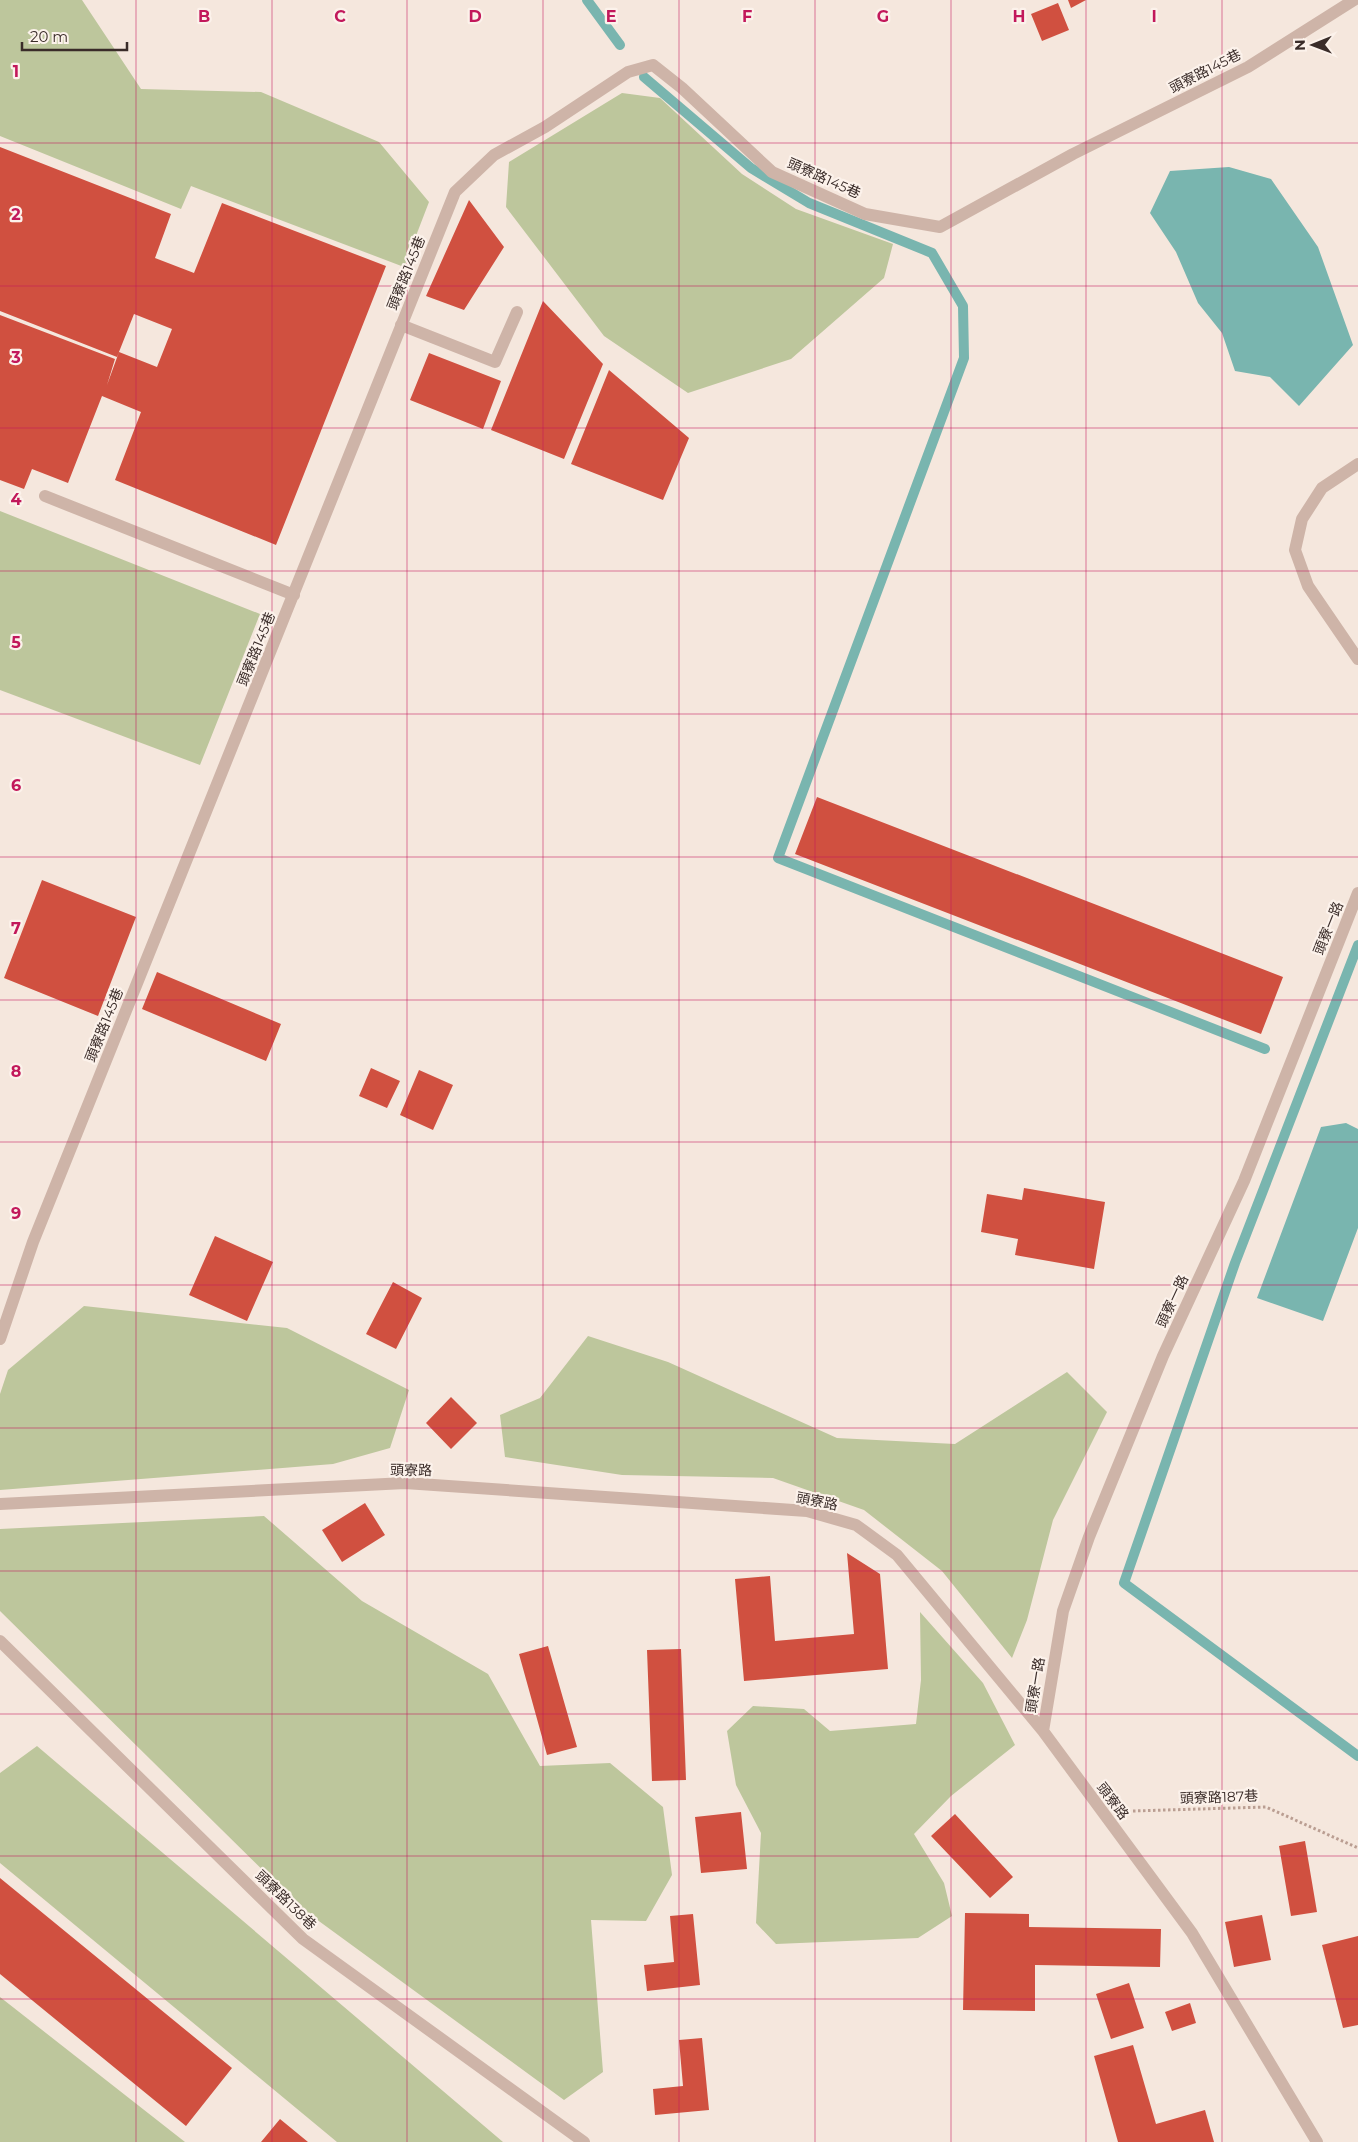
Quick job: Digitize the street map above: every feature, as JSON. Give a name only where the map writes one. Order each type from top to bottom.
[{"type":"street","name":"頭寮路145巷","points":[[0,1339],[33,1242],[455,192],[494,155],[545,127],[628,72],[653,65],[682,88],[772,172],[865,214],[940,227],[1073,154],[1248,67],[1354,0]]},
{"type":"street","points":[[401,325],[496,362],[517,312]]},
{"type":"street","points":[[1358,464],[1322,488],[1302,519],[1295,550],[1308,586],[1358,659]]},
{"type":"street","points":[[45,496],[294,596]]},
{"type":"street","name":"頭寮一路","points":[[1043,1731],[1063,1611],[1089,1537],[1163,1356],[1244,1181],[1358,892]]},
{"type":"street","name":"頭寮路","points":[[0,1504],[405,1483],[807,1511],[856,1525],[898,1555],[1043,1731],[1192,1934],[1317,2142]]},
{"type":"street","name":"頭寮路138巷","points":[[0,1641],[303,1939],[584,2142]]},
{"type":"path","name":"頭寮路187巷","points":[[1103,1812],[1266,1807],[1358,1848]]},
{"type":"green space","points":[[0,0],[82,0],[141,89],[261,92],[379,142],[429,202],[404,267],[191,186],[181,209],[0,136]]},
{"type":"green space","points":[[622,93],[660,98],[742,174],[796,209],[893,244],[884,278],[791,359],[688,393],[604,336],[506,207],[509,162]]},
{"type":"green space","points":[[0,511],[260,614],[200,765],[0,690]]},
{"type":"green space","points":[[84,1306],[287,1328],[409,1390],[390,1448],[333,1464],[0,1490],[0,1394],[8,1370]]},
{"type":"green space","points":[[588,1336],[668,1362],[837,1438],[955,1444],[1067,1372],[1107,1412],[1053,1520],[1027,1620],[1012,1658],[942,1571],[864,1510],[773,1478],[622,1475],[505,1457],[500,1415],[540,1398]]},
{"type":"green space","points":[[264,1516],[362,1601],[488,1674],[540,1766],[610,1763],[663,1807],[672,1875],[646,1921],[591,1920],[603,2072],[564,2100],[301,1908],[0,1611],[0,1529]]},
{"type":"green space","points":[[920,1612],[983,1683],[1015,1745],[951,1796],[914,1834],[944,1883],[952,1916],[918,1938],[776,1944],[756,1923],[761,1833],[736,1785],[727,1731],[753,1706],[804,1709],[830,1731],[916,1724],[921,1680]]},
{"type":"green space","points":[[37,1746],[503,2142],[337,2142],[0,1863],[0,1773]]},
{"type":"green space","points":[[0,1997],[185,2142],[0,2142]]},
{"type":"water","points":[[1229,167],[1271,179],[1318,247],[1353,345],[1299,406],[1270,377],[1235,371],[1222,333],[1198,303],[1176,252],[1150,213],[1170,171]]},
{"type":"water","points":[[1346,1123],[1358,1129],[1358,1228],[1323,1321],[1257,1298],[1321,1127]]},
{"type":"building","points":[[1068,0],[1086,0],[1071,8]]},
{"type":"building","points":[[1058,3],[1069,30],[1042,41],[1031,14]]},
{"type":"building","points":[[0,147],[171,214],[155,258],[194,273],[222,203],[386,266],[276,545],[115,480],[141,412],[102,396],[68,483],[32,469],[24,489],[0,480],[0,315],[115,359],[107,385],[119,352],[157,367],[172,329],[134,314],[117,357],[0,311]]},
{"type":"building","points":[[469,200],[504,247],[464,310],[426,296]]},
{"type":"building","points":[[543,301],[603,364],[564,459],[491,430]]},
{"type":"building","points":[[429,353],[501,381],[483,429],[410,400]]},
{"type":"building","points":[[609,370],[689,438],[663,500],[571,464]]},
{"type":"building","points":[[817,797],[1283,977],[1261,1034],[795,854]]},
{"type":"building","points":[[42,880],[136,917],[98,1016],[4,978]]},
{"type":"building","points":[[157,972],[281,1024],[266,1061],[142,1009]]},
{"type":"building","points":[[371,1068],[400,1081],[387,1108],[359,1096]]},
{"type":"building","points":[[419,1070],[453,1085],[433,1130],[400,1115]]},
{"type":"building","points":[[1024,1188],[1105,1202],[1094,1269],[1015,1255],[1018,1239],[981,1232],[987,1194],[1022,1200]]},
{"type":"building","points":[[215,1236],[273,1262],[247,1321],[189,1295]]},
{"type":"building","points":[[393,1282],[422,1298],[396,1349],[366,1334]]},
{"type":"building","points":[[451,1397],[477,1423],[451,1449],[426,1423]]},
{"type":"building","points":[[365,1503],[385,1535],[342,1562],[322,1530]]},
{"type":"building","points":[[847,1553],[880,1574],[888,1669],[744,1681],[735,1579],[770,1576],[775,1641],[854,1634]]},
{"type":"building","points":[[548,1646],[577,1747],[547,1755],[519,1654]]},
{"type":"building","points":[[681,1649],[686,1780],[652,1781],[647,1650]]},
{"type":"building","points":[[741,1812],[747,1869],[701,1873],[695,1817]]},
{"type":"building","points":[[955,1814],[1013,1877],[990,1898],[931,1836]]},
{"type":"building","points":[[1305,1841],[1317,1912],[1291,1916],[1279,1846]]},
{"type":"building","points":[[0,1878],[232,2068],[186,2126],[0,1974]]},
{"type":"building","points":[[965,1913],[1029,1914],[1029,1927],[1161,1929],[1160,1967],[1035,1965],[1035,2011],[963,2010]]},
{"type":"building","points":[[693,1914],[700,1985],[647,1991],[644,1965],[674,1962],[670,1916]]},
{"type":"building","points":[[1262,1915],[1271,1960],[1234,1967],[1225,1922]]},
{"type":"building","points":[[1358,1936],[1358,2025],[1343,2028],[1322,1945]]},
{"type":"building","points":[[1129,1983],[1144,2028],[1111,2039],[1096,1994]]},
{"type":"building","points":[[1190,2003],[1196,2023],[1172,2031],[1165,2012]]},
{"type":"building","points":[[702,2038],[709,2110],[655,2115],[653,2089],[683,2086],[679,2040]]},
{"type":"building","points":[[1133,2045],[1156,2124],[1205,2110],[1214,2142],[1118,2142],[1094,2056]]},
{"type":"building","points":[[280,2119],[308,2142],[261,2142]]},
{"type":"waterway","points":[[587,0],[620,45]]},
{"type":"waterway","points":[[644,77],[751,168],[809,203],[932,253],[963,306],[964,358],[778,858],[1265,1049]]},
{"type":"waterway","points":[[1358,945],[1235,1263],[1124,1583],[1358,1756]]}]
